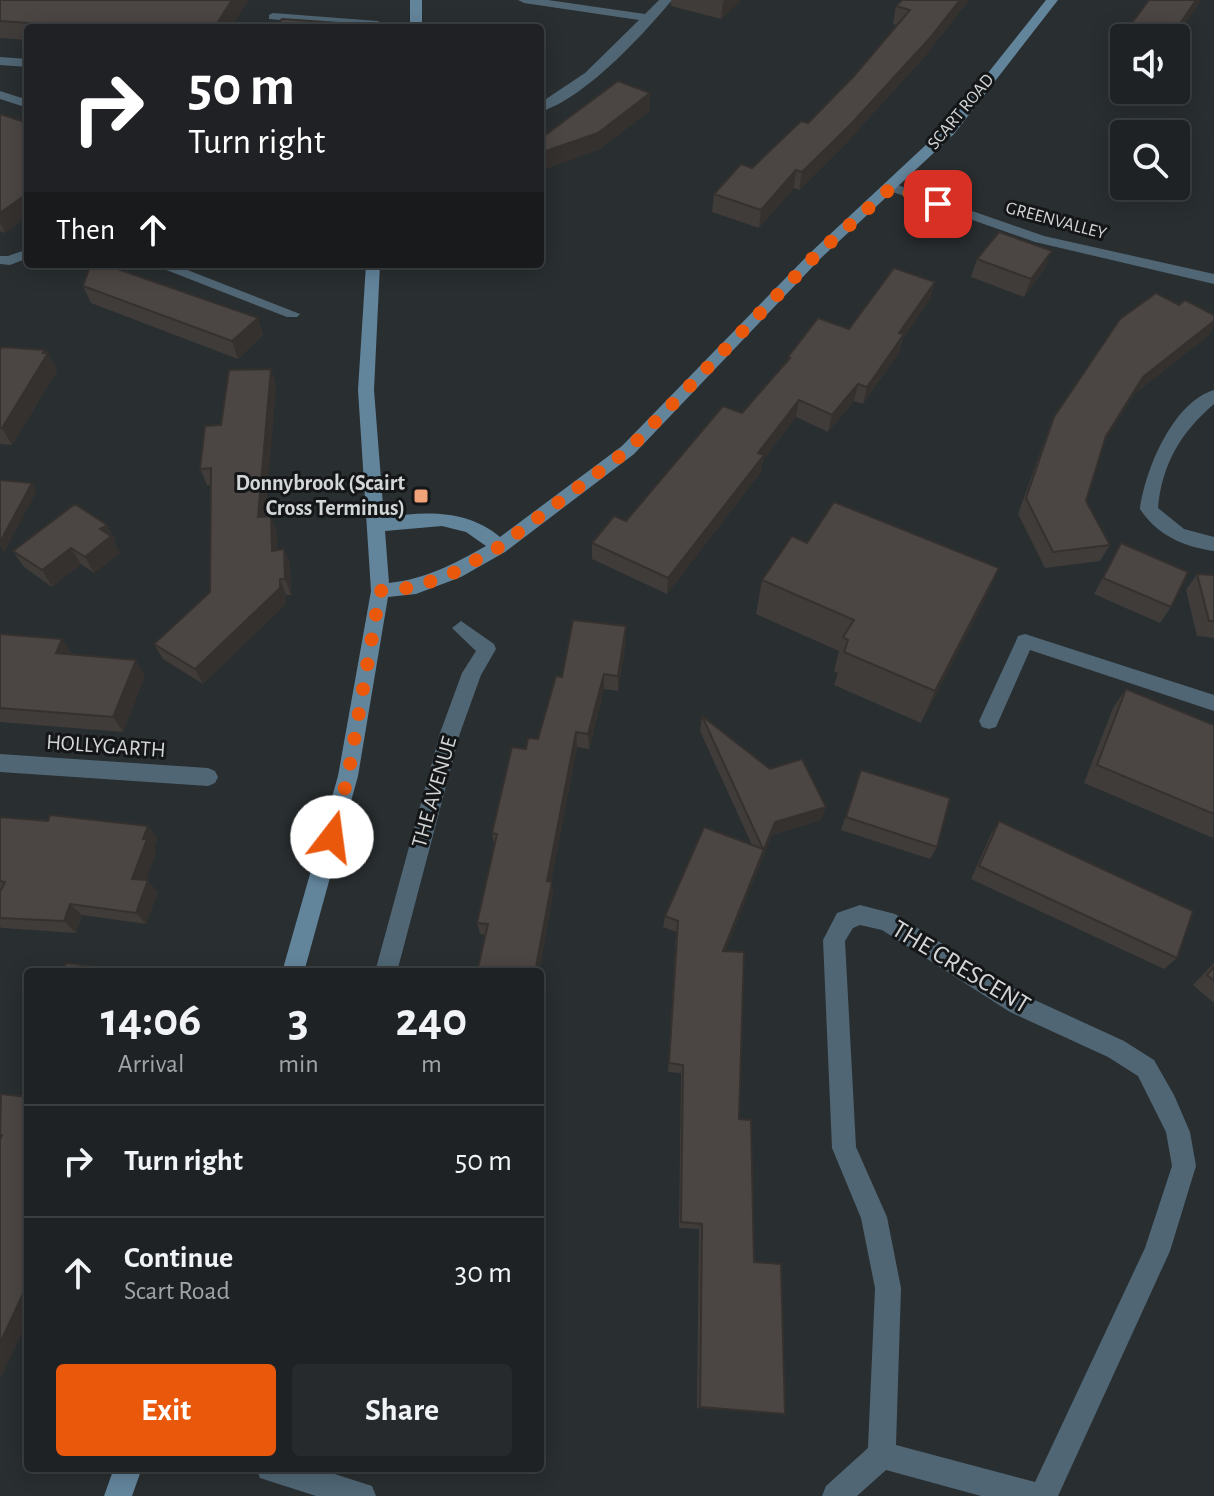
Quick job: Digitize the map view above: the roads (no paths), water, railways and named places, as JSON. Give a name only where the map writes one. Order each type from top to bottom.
[{"type":"street","points":[[279,0],[269,23],[324,24]]},
{"type":"street","points":[[416,0],[416,24]]},
{"type":"street","points":[[524,0],[647,18]]},
{"type":"street","points":[[544,107],[557,102],[666,0]]},
{"type":"street","name":"SCART ROAD","points":[[380,591],[416,587],[455,572],[499,547],[628,450],[816,255],[949,131],[1052,0]]},
{"type":"street","points":[[0,61],[24,63]]},
{"type":"street","points":[[0,95],[24,103]]},
{"type":"street","name":"GREENVALLEY","points":[[892,187],[1040,239],[1214,279]]},
{"type":"street","points":[[0,260],[10,261],[24,255]]},
{"type":"street","points":[[169,268],[292,314]]},
{"type":"street","points":[[294,968],[348,776],[380,591],[366,390],[372,268]]},
{"type":"street","points":[[1214,395],[1174,432],[1150,488],[1149,509],[1164,527],[1185,538],[1214,544]]},
{"type":"street","points":[[376,526],[445,518],[472,526],[499,547]]},
{"type":"street","name":"THE AVENUE","points":[[387,968],[450,733],[472,673],[487,649],[461,628]]},
{"type":"street","points":[[989,721],[1025,641],[1214,703]]},
{"type":"street","name":"HOLLYGARTH","points":[[0,763],[208,777]]},
{"type":"street","name":"THE CRESCENT","points":[[882,1455],[888,1288],[874,1217],[844,1148],[834,940],[845,920],[860,915],[887,921],[1018,1004],[1116,1049],[1146,1068],[1178,1132],[1184,1166],[1157,1251],[1043,1496]]},
{"type":"street","points":[[836,1496],[882,1455],[1033,1496]]},
{"type":"street","points":[[118,1496],[127,1472]]},
{"type":"street","points":[[286,1472],[344,1487]]},
{"type":"place","name":"Donnybrook (Scairt Cross Terminus)","points":[[421,496]]}]
